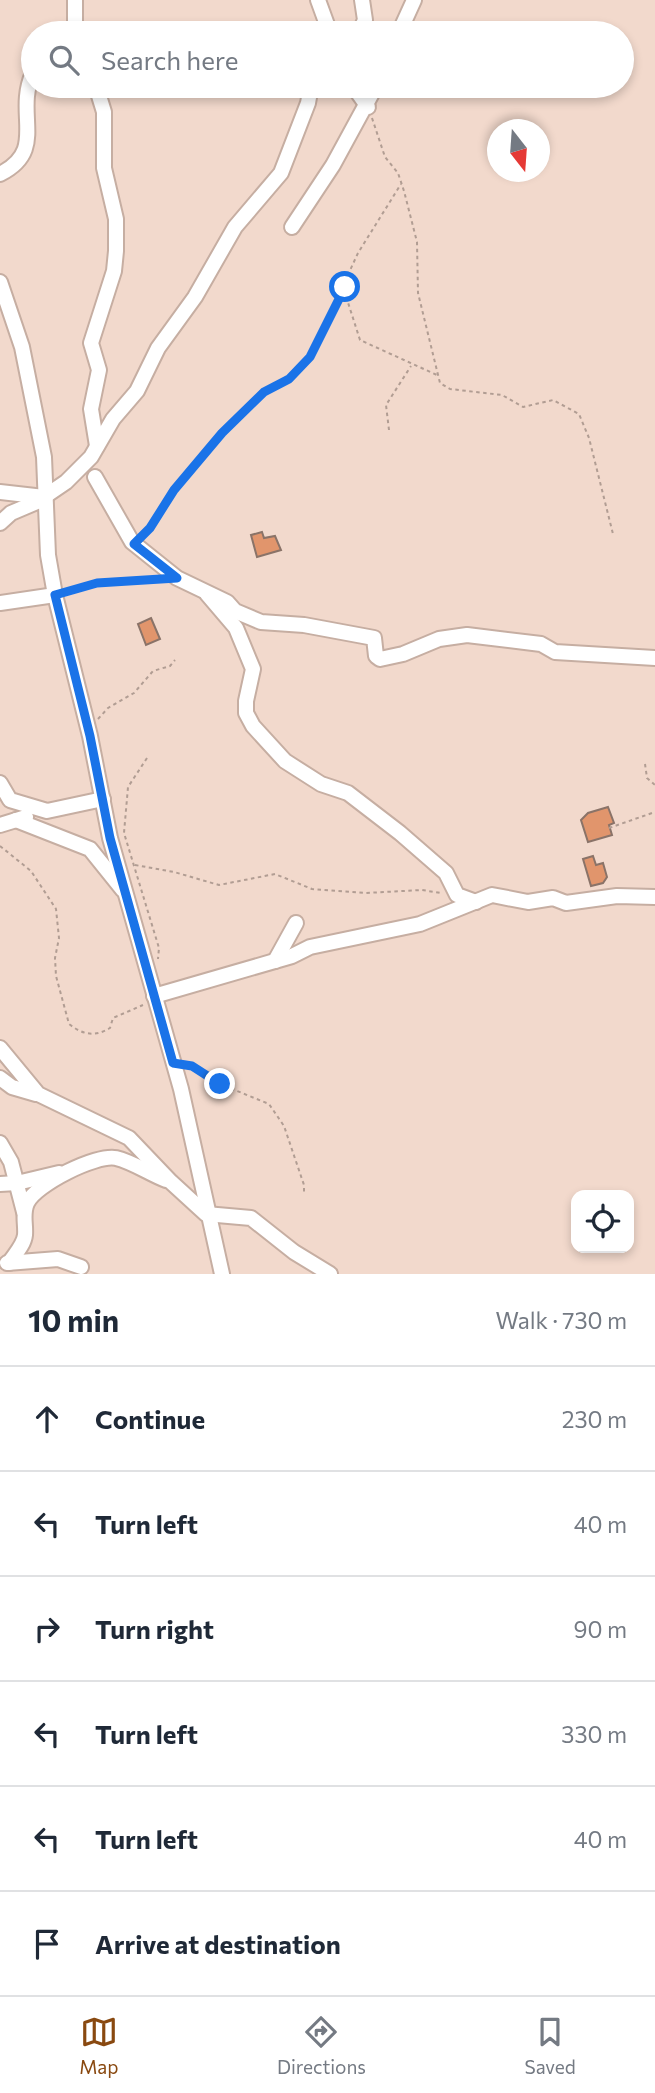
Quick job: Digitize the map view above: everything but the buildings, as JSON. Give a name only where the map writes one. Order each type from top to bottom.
[{"type":"street","points":[[75,0],[75,21]]},
{"type":"street","points":[[317,21],[318,0]]},
{"type":"street","points":[[318,0],[326,21]]},
{"type":"street","points":[[362,0],[365,21]]},
{"type":"street","points":[[404,21],[414,0]]},
{"type":"street","points":[[0,174],[15,167],[24,156],[27,145],[26,98]]},
{"type":"street","points":[[97,447],[91,409],[99,370],[91,342],[114,271],[116,251],[116,219],[104,168],[104,112],[100,98]]},
{"type":"street","points":[[0,523],[11,513],[44,498],[84,466],[113,419],[137,391],[158,348],[200,290],[240,221],[281,173],[309,98]]},
{"type":"street","points":[[362,98],[367,105]]},
{"type":"street","points":[[292,227],[322,183],[370,98]]},
{"type":"street","points":[[0,282],[22,347],[44,457],[44,498],[55,595],[90,736],[110,838],[173,1063],[222,1274]]},
{"type":"street","points":[[95,477],[134,544],[177,578],[227,601],[235,611],[261,622],[304,625],[374,639],[376,656],[380,659],[403,654],[439,639],[467,635],[541,644],[555,652],[655,658]]},
{"type":"street","points":[[0,492],[44,498]]},
{"type":"street","points":[[207,594],[236,628],[253,669],[246,701],[246,713],[253,726],[285,761],[321,784],[348,793],[446,873],[455,893],[461,898],[478,902]]},
{"type":"street","points":[[0,603],[55,595]]},
{"type":"street","points":[[0,783],[10,800],[47,811]]},
{"type":"street","points":[[0,825],[103,799]]},
{"type":"street","points":[[16,820],[90,849],[125,892]]},
{"type":"street","points":[[155,1002],[310,947],[420,924],[494,895],[527,902],[552,898],[566,903],[617,896],[655,897]]},
{"type":"street","points":[[275,961],[296,923]]},
{"type":"street","points":[[0,1048],[38,1094]]},
{"type":"street","points":[[0,1078],[12,1087],[38,1094],[129,1138],[170,1182],[206,1214],[251,1218],[295,1252],[330,1274]]},
{"type":"street","points":[[0,1143],[11,1162],[24,1214],[24,1240],[5,1264]]},
{"type":"street","points":[[0,1184],[17,1183],[115,1158],[170,1182]]},
{"type":"street","points":[[24,1214],[33,1194],[77,1168]]},
{"type":"street","points":[[5,1264],[58,1259],[81,1268]]},
{"type":"path","points":[[367,105],[385,158],[402,183],[417,242],[418,293],[441,385],[450,389],[496,393],[523,407],[553,400],[579,414],[589,438],[613,534]]},
{"type":"path","points":[[134,544],[150,528],[174,490],[222,433],[264,392],[289,379],[310,357],[344,290],[358,253],[402,183]]},
{"type":"path","points":[[344,290],[359,340],[438,375]]},
{"type":"path","points":[[389,430],[387,405],[411,365]]},
{"type":"path","points":[[55,595],[97,583],[177,578]]},
{"type":"path","points":[[90,736],[100,714],[134,693],[153,671],[170,666],[175,660]]},
{"type":"path","points":[[147,758],[126,794],[124,833],[159,948],[159,958],[147,974]]},
{"type":"path","points":[[645,764],[647,778],[655,785]]},
{"type":"path","points":[[609,828],[655,813]]},
{"type":"path","points":[[0,846],[31,871],[56,909],[59,938],[55,958],[56,976],[69,1024],[78,1032],[92,1034],[108,1030],[113,1018],[155,1002]]},
{"type":"path","points":[[135,865],[174,872],[219,885],[280,874],[312,889],[362,893],[422,890],[461,898]]},
{"type":"path","points":[[173,1063],[192,1066],[220,1084],[269,1104],[284,1126],[304,1185],[304,1195]]},
{"type":"route","points":[[220,1084],[192,1066],[173,1063],[110,838],[90,736],[55,595],[97,583],[177,578],[134,544],[150,528],[174,490],[222,433],[264,392],[289,379],[310,357],[334,304],[345,287]]}]
